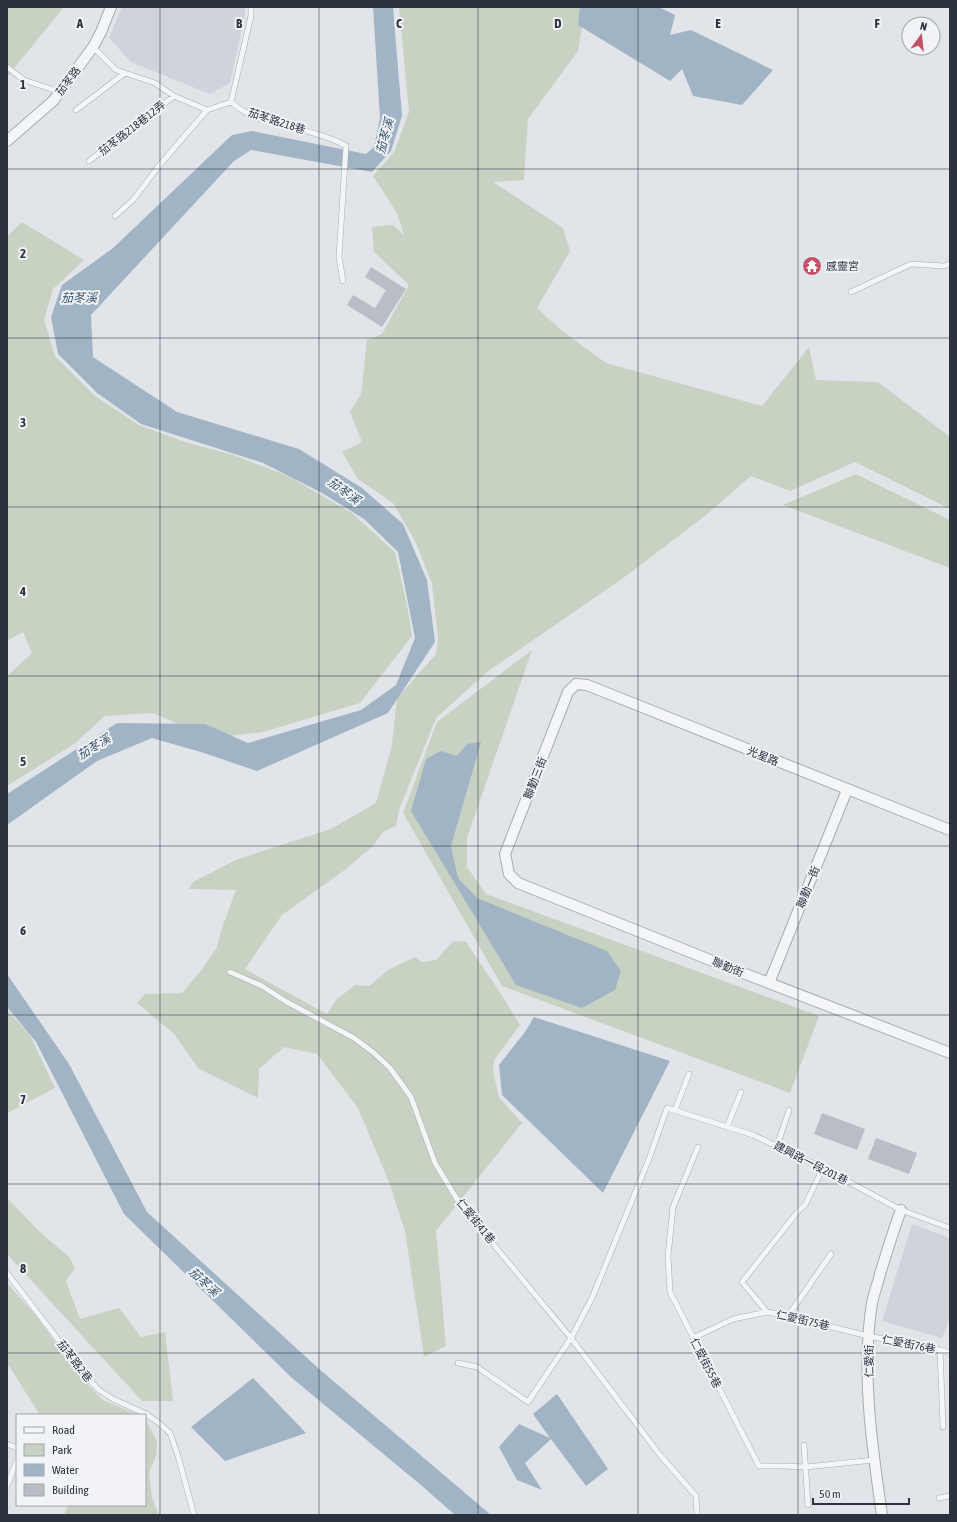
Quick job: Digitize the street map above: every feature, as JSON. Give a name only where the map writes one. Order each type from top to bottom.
[{"type":"street","name":"茄苳路","points":[[7,141],[60,92],[93,47],[111,7]]},
{"type":"street","name":"光星路","points":[[576,684],[587,685],[950,830]]},
{"type":"street","name":"聯勤三街","points":[[509,874],[505,854],[568,692],[576,684]]},
{"type":"street","name":"聯勤一街","points":[[770,983],[847,790]]},
{"type":"street","name":"聯勤街","points":[[509,874],[518,883],[950,1053]]},
{"type":"street","name":"仁愛街","points":[[882,1515],[874,1460],[869,1396],[868,1336],[873,1301],[891,1235],[901,1210]]},
{"type":"lane","points":[[115,216],[133,200],[158,167],[207,110],[231,102],[251,16],[251,7]]},
{"type":"lane","points":[[93,47],[116,70],[155,83],[174,96],[207,110]]},
{"type":"lane","points":[[7,68],[24,80],[60,92]]},
{"type":"lane","points":[[76,110],[126,74]]},
{"type":"lane","name":"茄苳路218巷12弄","points":[[89,161],[174,96]]},
{"type":"lane","name":"茄苳路218巷","points":[[231,102],[245,112],[266,120],[319,134],[346,146],[339,257],[344,281]]},
{"type":"lane","points":[[851,292],[911,264],[944,266],[950,264]]},
{"type":"lane","name":"仁愛街41巷","points":[[230,972],[262,986],[285,1001],[354,1038],[374,1053],[390,1068],[411,1097],[435,1163],[460,1204],[571,1338],[660,1455],[696,1496],[697,1512]]},
{"type":"lane","points":[[674,1110],[689,1074]]},
{"type":"lane","points":[[727,1126],[740,1092]]},
{"type":"lane","name":"建興路一段201巷","points":[[571,1338],[592,1298],[649,1159],[667,1108],[753,1135],[823,1168],[901,1210],[950,1228]]},
{"type":"lane","points":[[777,1146],[789,1110]]},
{"type":"lane","name":"仁愛街55巷","points":[[698,1147],[673,1207],[668,1256],[670,1292],[759,1466],[806,1468],[874,1460]]},
{"type":"lane","points":[[767,1312],[742,1282],[805,1205],[823,1168]]},
{"type":"lane","points":[[788,1316],[831,1254]]},
{"type":"lane","name":"茄苳路2巷","points":[[7,1273],[66,1350],[77,1367],[99,1390],[113,1399],[146,1414],[170,1433],[178,1456],[194,1515]]},
{"type":"lane","name":"仁愛街75巷","points":[[693,1338],[733,1319],[767,1312],[868,1336]]},
{"type":"lane","name":"仁愛街76巷","points":[[868,1336],[950,1353]]},
{"type":"lane","points":[[458,1363],[477,1367],[528,1402],[571,1338]]},
{"type":"lane","points":[[940,1350],[943,1427]]},
{"type":"lane","points":[[804,1445],[808,1505]]},
{"type":"lane","points":[[7,1486],[16,1464]]},
{"type":"lane","points":[[939,1498],[950,1496]]},
{"type":"shaded area","points":[[122,7],[245,7],[245,15],[230,83],[210,94],[131,62],[109,38]]},
{"type":"shaded area","points":[[912,1224],[950,1238],[950,1318],[942,1338],[882,1321]]},
{"type":"green space","points":[[7,7],[64,7],[7,77]]},
{"type":"green space","points":[[399,7],[585,8],[578,51],[528,119],[524,180],[493,182],[563,228],[570,251],[537,308],[561,330],[606,363],[762,406],[809,347],[816,380],[878,382],[950,437],[950,509],[855,462],[790,491],[751,476],[706,515],[626,576],[487,672],[436,718],[399,810],[396,826],[383,832],[373,846],[346,869],[282,915],[245,969],[327,1014],[337,999],[355,985],[369,986],[388,970],[415,957],[422,962],[436,960],[453,941],[466,942],[520,1025],[494,1060],[493,1071],[499,1097],[522,1123],[436,1231],[446,1346],[424,1357],[405,1231],[389,1182],[358,1108],[317,1054],[284,1047],[259,1069],[258,1098],[199,1069],[174,1034],[137,1003],[145,994],[182,993],[203,968],[217,947],[222,928],[236,890],[189,889],[193,882],[238,859],[331,829],[376,803],[392,745],[397,698],[436,654],[438,638],[432,583],[415,541],[393,503],[358,479],[342,452],[362,442],[350,412],[361,394],[367,340],[382,334],[409,285],[374,252],[372,227],[393,225],[404,235],[397,213],[373,176],[394,152],[409,112]]},
{"type":"green space","points":[[22,222],[84,260],[53,289],[44,320],[55,356],[95,396],[139,425],[185,442],[233,455],[288,476],[352,513],[395,552],[407,605],[412,636],[360,703],[263,732],[211,738],[153,713],[105,716],[74,744],[7,786],[7,676],[32,653],[23,632],[7,641],[7,236]]},
{"type":"green space","points":[[856,474],[950,520],[950,568],[783,505]]},
{"type":"green space","points":[[532,650],[467,838],[467,867],[486,894],[819,1016],[790,1093],[502,986],[403,813],[437,722]]},
{"type":"green space","points":[[7,1010],[30,1035],[55,1088],[7,1113]]},
{"type":"green space","points":[[7,1198],[39,1231],[69,1257],[75,1268],[66,1281],[80,1319],[119,1308],[141,1337],[165,1332],[173,1401],[142,1401],[7,1254]]},
{"type":"green space","points":[[7,1283],[36,1316],[82,1379],[103,1400],[137,1414],[39,1414],[7,1363]]},
{"type":"green space","points":[[146,1419],[157,1442],[156,1455],[149,1473],[152,1498],[159,1515],[64,1515],[68,1506],[146,1506]]},
{"type":"water","name":"茄苳溪","points":[[373,7],[393,7],[402,116],[391,151],[372,172],[251,150],[234,161],[91,315],[93,357],[177,412],[299,449],[362,488],[403,524],[427,580],[435,642],[388,713],[257,771],[204,753],[152,738],[97,761],[7,825],[7,794],[117,723],[205,724],[248,743],[361,710],[396,685],[415,638],[398,552],[364,519],[322,493],[263,463],[141,424],[97,393],[58,354],[51,317],[62,285],[113,248],[232,135],[252,131],[366,154],[374,147],[380,118]]},
{"type":"water","points":[[580,7],[659,7],[675,15],[670,35],[691,30],[773,70],[742,105],[693,96],[682,69],[670,81],[578,25]]},
{"type":"water","points":[[481,742],[451,846],[458,878],[477,898],[607,951],[621,971],[615,990],[582,1008],[516,985],[411,811],[426,759],[441,751],[457,756],[467,744]]},
{"type":"water","name":"茄苳溪","points":[[7,974],[69,1064],[147,1212],[318,1368],[491,1515],[455,1515],[292,1378],[124,1214],[36,1042],[7,1007]]},
{"type":"water","points":[[534,1017],[670,1061],[603,1193],[502,1095],[499,1065],[525,1032]]},
{"type":"water","points":[[253,1378],[306,1433],[225,1461],[191,1427]]},
{"type":"water","points":[[557,1394],[608,1469],[586,1486],[551,1439],[525,1463],[542,1490],[517,1480],[499,1447],[519,1424],[550,1438],[533,1414]]},
{"type":"building","points":[[371,267],[406,289],[382,327],[347,305],[353,295],[375,308],[386,290],[365,277]]},
{"type":"building","points":[[822,1113],[865,1129],[857,1150],[814,1134]]},
{"type":"building","points":[[876,1138],[917,1153],[909,1174],[868,1159]]},
{"type":"place","name":"感靈宮","points":[[812,266]]}]
